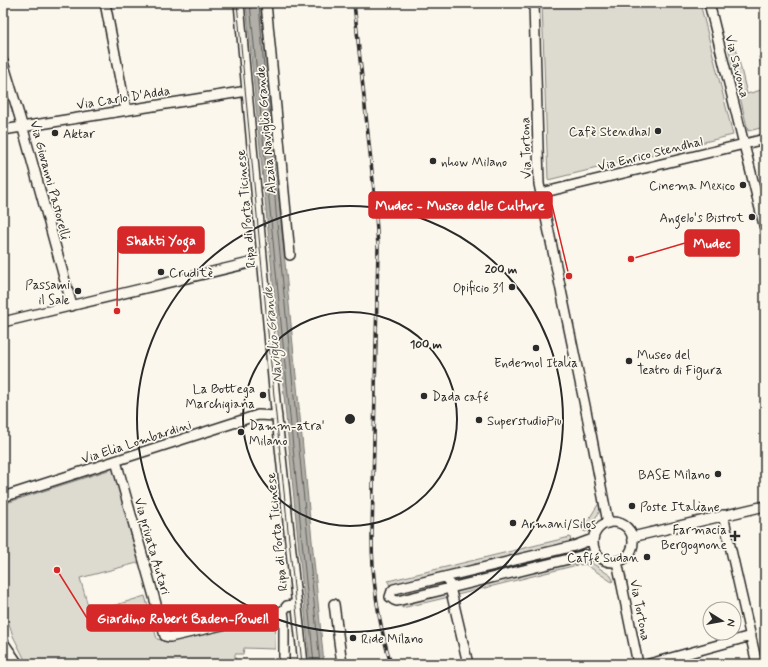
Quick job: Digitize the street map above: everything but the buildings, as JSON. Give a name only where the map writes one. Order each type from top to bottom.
[{"type":"street","points":[[105,3],[126,110]]},
{"type":"street","name":"Ripa di Porta Ticinese","points":[[239,3],[277,416],[303,664]]},
{"type":"street","name":"Alzaia Naviglio Grande","points":[[266,3],[290,255]]},
{"type":"street","name":"Via Tortona","points":[[534,3],[539,184],[591,432],[608,523]]},
{"type":"street","name":"Via Savona","points":[[709,3],[765,229]]},
{"type":"street","name":"Via Giovanni Pastorelli","points":[[3,62],[72,306]]},
{"type":"street","name":"Via Carlo D'Adda","points":[[3,130],[247,91]]},
{"type":"street","name":"Via Enrico Stendhal","points":[[541,193],[765,139]]},
{"type":"street","points":[[3,322],[262,260]]},
{"type":"street","name":"Via Elia Lombardini","points":[[3,497],[258,415],[277,416]]},
{"type":"street","name":"Via privata Autari","points":[[116,461],[164,634],[167,637]]},
{"type":"street","points":[[632,537],[765,506]]},
{"type":"street","points":[[724,515],[757,664]]},
{"type":"street","points":[[608,523],[618,523],[624,526],[632,537],[632,544],[629,553],[624,558],[617,561],[606,560],[599,556],[594,548],[593,539],[599,528],[608,523]]},
{"type":"street","points":[[593,539],[574,546],[394,589],[390,597],[397,601],[585,556],[599,556]]},
{"type":"street","name":"Via Tortona","points":[[617,561],[638,664]]},
{"type":"street","points":[[447,576],[468,664]]},
{"type":"street","name":"Ripa di Porta Ticinese","points":[[167,637],[283,611],[287,606],[297,604]]},
{"type":"street","points":[[334,604],[342,664]]},
{"type":"street","points":[[283,611],[284,664]]},
{"type":"street","points":[[649,664],[751,636]]},
{"type":"street","points":[[3,642],[18,664]]},
{"type":"street","points":[[3,660],[11,653]]},
{"type":"shaded area","points":[[542,3],[700,3],[733,135],[548,180]]},
{"type":"shaded area","points":[[736,48],[747,94],[765,89],[765,127],[748,131],[729,50]]},
{"type":"shaded area","points":[[765,55],[765,82],[759,57]]},
{"type":"shaded area","points":[[115,468],[141,562],[80,578],[90,613],[145,596],[157,639],[166,641],[276,615],[275,649],[244,648],[243,654],[235,654],[235,664],[27,664],[13,636],[3,605],[3,504]]},
{"type":"shaded area","points":[[599,503],[600,511],[586,532],[582,530]]},
{"type":"shaded area","points":[[570,537],[571,542],[390,586],[388,581]]},
{"type":"shaded area","points":[[572,548],[574,553],[483,576],[482,571]]},
{"type":"shaded area","points":[[586,559],[611,576],[613,580],[612,582],[585,564],[580,565],[578,560]]},
{"type":"shaded area","points":[[576,560],[577,565],[453,596],[452,590]]},
{"type":"shaded area","points":[[447,592],[449,597],[402,608],[401,602]]},
{"type":"water","points":[[246,3],[262,3],[273,109],[280,211],[324,664],[310,664]]},
{"type":"tram line","points":[[237,3],[274,396],[302,664]]},
{"type":"railway","points":[[354,3],[375,200],[378,247],[372,536],[373,568],[379,616],[391,664]]},
{"type":"place","name":"Cafè Stendhal","points":[[658,131]]},
{"type":"place","name":"Aktar","points":[[55,133]]},
{"type":"place","name":"nhow Milano","points":[[433,161]]},
{"type":"place","name":"Cinema Mexico","points":[[743,185]]},
{"type":"place","name":"Angelo's Bistrot","points":[[752,217]]},
{"type":"place","name":"Mudec","points":[[631,259]]},
{"type":"place","name":"Cruditè","points":[[161,272]]},
{"type":"place","name":"Mudec - Museo delle Culture","points":[[569,276]]},
{"type":"place","name":"Opificio 31","points":[[512,287]]},
{"type":"place","name":"Passami il Sale","points":[[78,291]]},
{"type":"place","name":"Shakti Yoga","points":[[117,311]]},
{"type":"place","name":"Endemol Italia","points":[[536,348]]},
{"type":"place","name":"Museo del Teatro di Figura","points":[[629,361]]},
{"type":"place","name":"La Bottega Marchigiana","points":[[263,395]]},
{"type":"place","name":"Dada café","points":[[424,396]]},
{"type":"place","name":"SuperstudioPiu","points":[[479,420]]},
{"type":"place","name":"Damm-atra' Milano","points":[[241,432]]},
{"type":"place","name":"BASE Milano","points":[[718,474]]},
{"type":"place","name":"Poste Italiane","points":[[632,506]]},
{"type":"place","name":"Armani/Silos","points":[[513,523]]},
{"type":"place","name":"Farmacia Bergognone","points":[[735,536]]},
{"type":"place","name":"Caffé Sudan","points":[[647,557]]},
{"type":"place","name":"Giardino Robert Baden-Powell","points":[[57,570]]},
{"type":"place","name":"Ride Milano","points":[[353,638]]},
{"type":"water label","name":"Naviglio Grande","points":[[272,335]]}]
